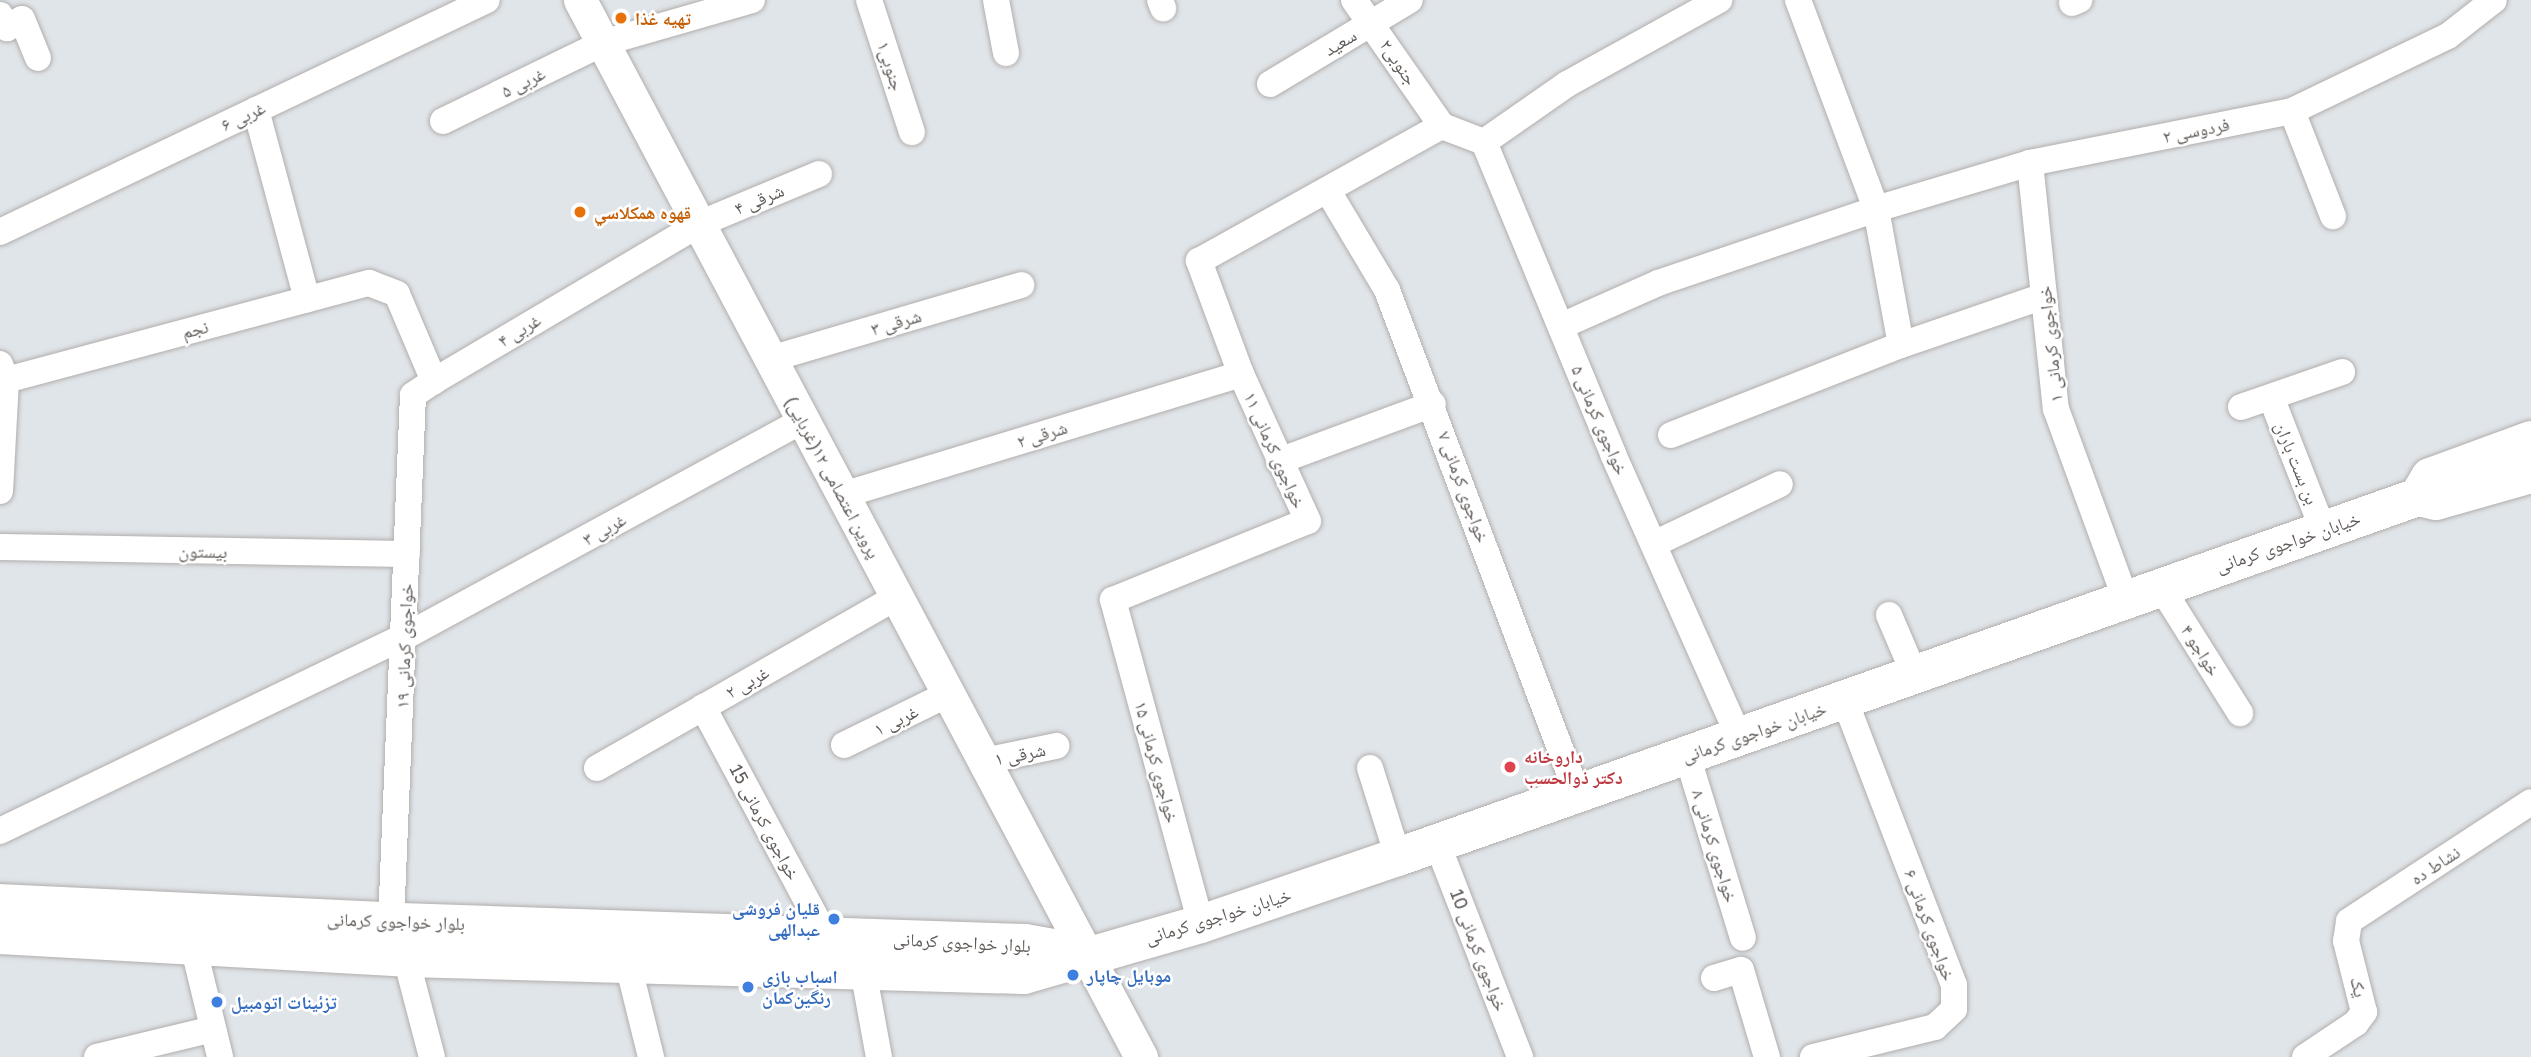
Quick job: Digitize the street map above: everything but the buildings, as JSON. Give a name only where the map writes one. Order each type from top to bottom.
[{"type":"main road","points":[[2531,440],[2430,477],[2418,497],[2436,501],[2531,474]]},
{"type":"main road","name":"خیابان خواجوی کرمانی","points":[[1086,954],[1200,925],[1845,701],[2125,598],[2418,497]]},
{"type":"main road","name":"بلوار خواجوی کرمانی","points":[[0,903],[391,922],[1025,943],[1086,954]]},
{"type":"main road","name":"بلوار خواجوی کرمانی","points":[[0,934],[406,957],[1024,975],[1086,954]]},
{"type":"street","name":"غربی ۶","points":[[0,232],[487,0]]},
{"type":"street","name":"پروین اعتصامی ۱۲(غربایی)","points":[[580,0],[1141,1057]]},
{"type":"street","name":"غربی ۵","points":[[443,121],[603,43],[752,0]]},
{"type":"street","name":"جنوبی۱","points":[[869,0],[912,132]]},
{"type":"street","points":[[996,0],[1006,53]]},
{"type":"street","name":"جنوبی۲","points":[[1354,0],[1372,22],[1442,126]]},
{"type":"street","name":"سعید","points":[[1270,84],[1410,0]]},
{"type":"street","points":[[1328,191],[1442,126],[1484,142],[1567,83],[1719,0]]},
{"type":"street","points":[[1798,0],[1876,209],[1901,345]]},
{"type":"street","name":"فردوسی ۲","points":[[1561,326],[1658,283],[1876,209],[2030,163],[2292,111],[2448,36],[2494,0]]},
{"type":"street","points":[[0,15],[7,28],[22,19],[38,58]]},
{"type":"street","points":[[257,110],[307,299]]},
{"type":"street","points":[[2292,111],[2333,216]]},
{"type":"street","name":"خواجوی کرمانی ۵","points":[[1484,142],[1613,454],[1656,543],[1739,737]]},
{"type":"street","name":"خواجوی کرمانی ۱","points":[[2030,163],[2056,409],[2125,598]]},
{"type":"street","name":"شرقی ۴","points":[[699,224],[819,174]]},
{"type":"street","name":"خواجوی کرمانی ۱۱","points":[[1113,600],[1308,522],[1241,374],[1199,261],[1328,191]]},
{"type":"street","name":"خواجوی کرمانی ۷","points":[[1328,191],[1387,290],[1433,404],[1577,793]]},
{"type":"street","name":"غربی ۴","points":[[433,381],[699,224]]},
{"type":"street","name":"نجم","points":[[3,372],[369,283],[386,286],[397,294],[433,381]]},
{"type":"street","name":"شرقی ۳","points":[[770,359],[1021,285]]},
{"type":"street","points":[[1671,435],[1901,345],[2044,296]]},
{"type":"street","points":[[0,487],[3,372]]},
{"type":"street","points":[[2241,407],[2342,372]]},
{"type":"street","name":"شرقی ۲","points":[[843,495],[1241,374]]},
{"type":"street","name":"خواجوی کرمانی ۱۹","points":[[391,922],[413,395],[433,381]]},
{"type":"street","name":"بن بست باران","points":[[2271,397],[2323,530]]},
{"type":"street","points":[[1279,461],[1433,404]]},
{"type":"street","name":"غربی ۳","points":[[0,831],[404,638],[803,420]]},
{"type":"street","points":[[1656,543],[1780,484]]},
{"type":"street","name":"بیستون","points":[[0,547],[407,554]]},
{"type":"street","name":"خواجو ۴","points":[[2161,587],[2240,713]]},
{"type":"street","name":"غربی ۲","points":[[597,768],[897,597]]},
{"type":"street","name":"خواجوی کرمانی ۱۵","points":[[1113,600],[1200,925]]},
{"type":"street","points":[[1889,615],[1915,676]]},
{"type":"street","name":"غربی ۱","points":[[844,746],[948,694]]},
{"type":"street","name":"خواجوی کرمانی ۶","points":[[1813,1057],[1935,1027],[1954,1009],[1954,985],[1845,701]]},
{"type":"street","name":"خواجوی کرمانی 15","points":[[703,707],[826,936]]},
{"type":"street","name":"شرقی ۱","points":[[984,761],[1056,746]]},
{"type":"street","name":"خواجوی کرمانی ۸","points":[[1687,754],[1743,938]]},
{"type":"street","points":[[1370,768],[1398,857]]},
{"type":"street","name":"نشاط ده","points":[[2346,932],[2349,920],[2531,802]]},
{"type":"street","name":"خواجوی کرمانی 10","points":[[1437,843],[1520,1057]]},
{"type":"street","name":"یک","points":[[2305,1057],[2356,1023],[2364,1012],[2346,932]]},
{"type":"street","points":[[193,945],[220,1057]]},
{"type":"street","points":[[406,957],[432,1057]]},
{"type":"street","points":[[628,964],[651,1057]]},
{"type":"street","points":[[863,970],[879,1057]]},
{"type":"street","points":[[1714,978],[1741,970],[1767,1057]]},
{"type":"street","points":[[97,1057],[213,1029]]},
{"type":"place","name":"تهیه غذا","points":[[621,18]]},
{"type":"place","name":"قهوه همكلاسي","points":[[580,212]]},
{"type":"place","name":"داروخانه دکتر ذوالحسب","points":[[1510,767]]},
{"type":"place","name":"قلیان فروشی عبدالهی","points":[[834,919]]},
{"type":"place","name":"موبایل چاپار","points":[[1073,975]]},
{"type":"place","name":"اسباب بازی رنگین‌کمان","points":[[748,987]]},
{"type":"place","name":"تزئینات اتومبیل","points":[[217,1002]]}]
